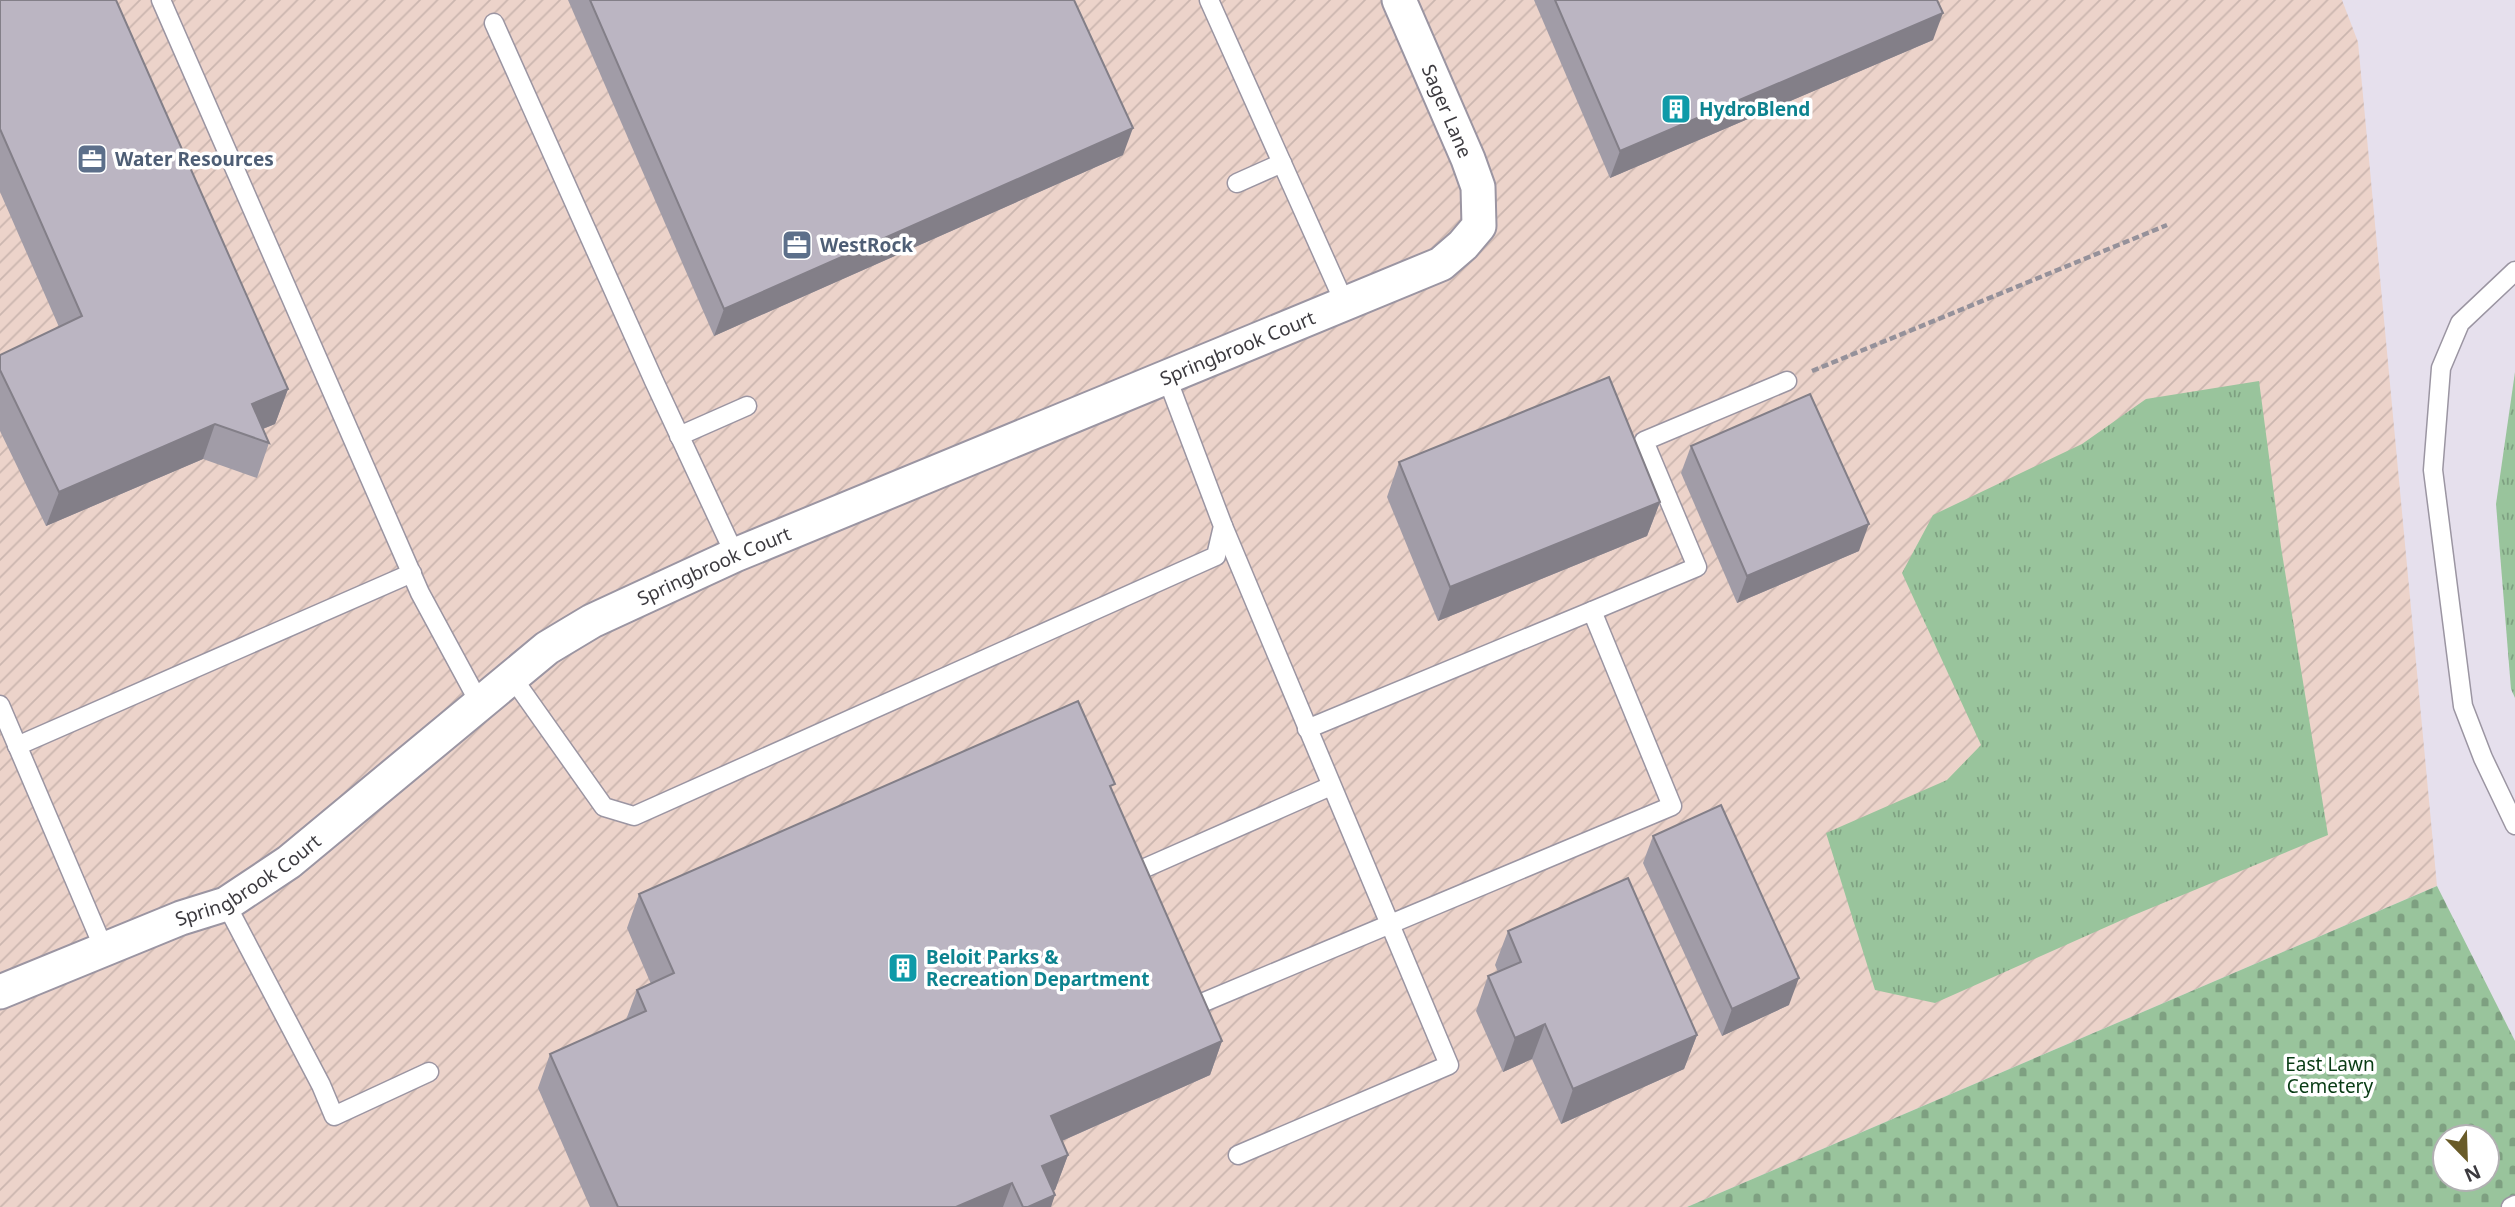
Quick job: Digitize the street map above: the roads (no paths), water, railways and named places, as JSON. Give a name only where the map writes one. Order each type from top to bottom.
[{"type":"street","name":"Sager Lane","points":[[1399,0],[1478,187],[1479,226]]},
{"type":"street","name":"Springbrook Court","points":[[0,992],[181,918],[226,904],[289,862],[547,648],[592,621],[735,555],[1441,264],[1463,245],[1479,226]]},
{"type":"lane","points":[[161,0],[412,573],[480,704]]},
{"type":"lane","points":[[1209,0],[1345,304]]},
{"type":"lane","points":[[494,23],[735,555]]},
{"type":"lane","points":[[1237,183],[1282,163]]},
{"type":"lane","points":[[2515,271],[2460,323],[2441,368],[2433,470],[2463,706],[2483,758],[2515,825]]},
{"type":"lane","points":[[1167,378],[1223,526],[1449,1065],[1238,1155]]},
{"type":"lane","points":[[1307,729],[1697,567],[1644,441],[1787,381]]},
{"type":"lane","points":[[679,436],[747,406]]},
{"type":"lane","points":[[512,677],[604,807],[634,816],[1216,555],[1223,526]]},
{"type":"lane","points":[[17,746],[412,573]]},
{"type":"lane","points":[[1197,1005],[1672,806],[1592,611]]},
{"type":"lane","points":[[0,705],[104,949]]},
{"type":"lane","points":[[1129,875],[1331,786]]},
{"type":"lane","points":[[226,904],[321,1085],[334,1116],[429,1072]]},
{"type":"place","name":"HydroBlend","points":[[1676,109]]},
{"type":"place","name":"Water Resources","points":[[92,159]]},
{"type":"place","name":"WestRock","points":[[797,245]]},
{"type":"place","name":"Beloit Parks & Recreation Department","points":[[903,968]]},
{"type":"park label","name":"East Lawn Cemetery","points":[[2330,1075]]}]
